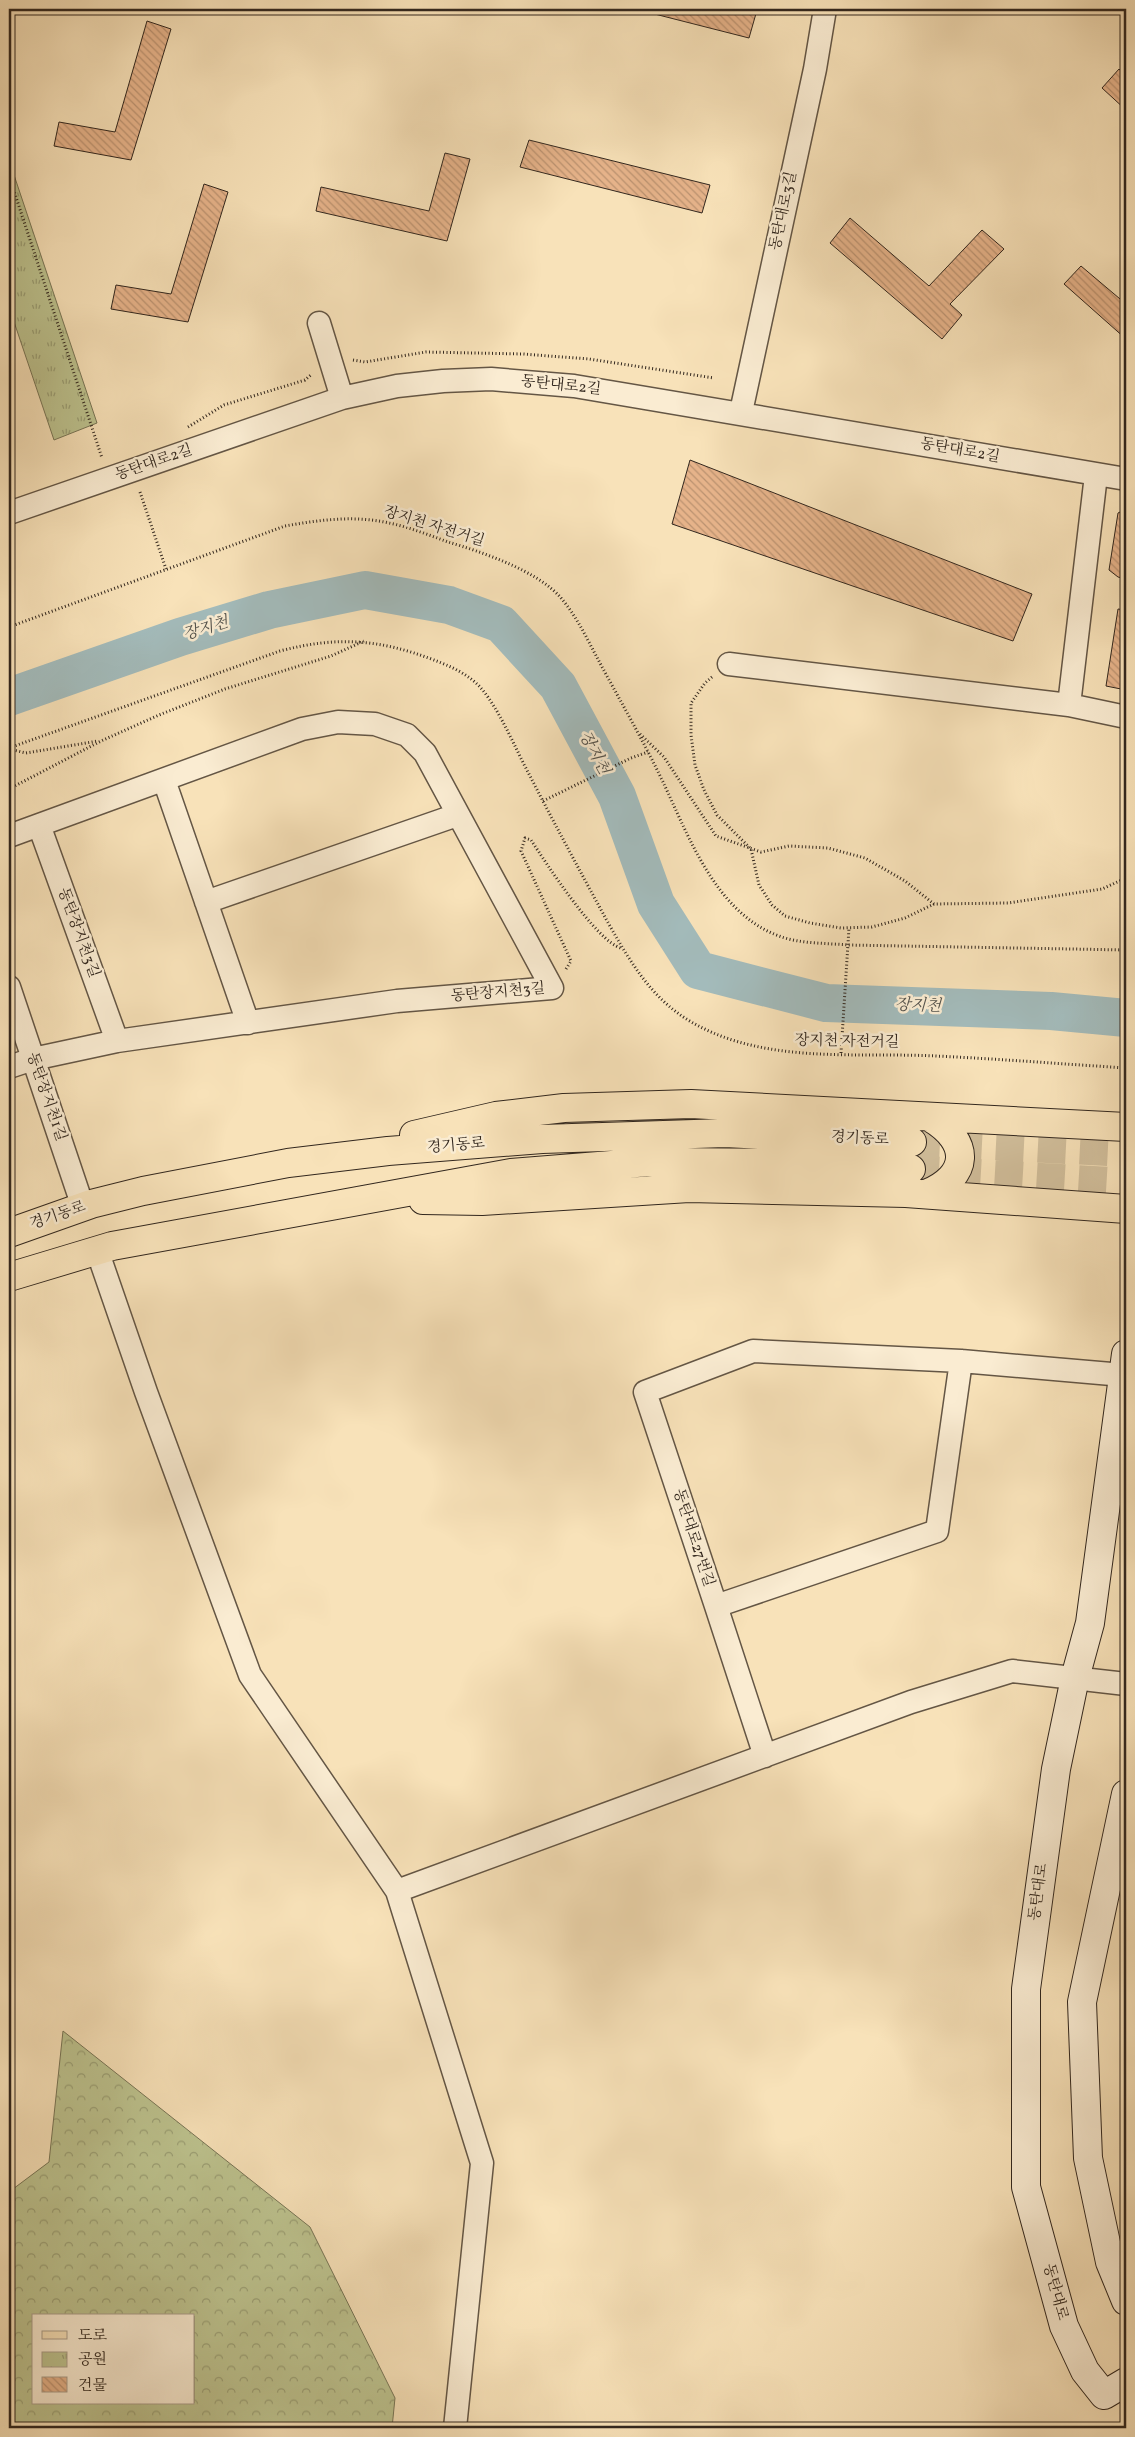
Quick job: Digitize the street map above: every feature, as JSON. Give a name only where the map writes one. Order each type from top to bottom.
[{"type":"main road","points":[[288,1163],[496,1116],[564,1108],[691,1104],[833,1110],[930,1118],[1126,1127]]},
{"type":"main road","points":[[926,1194],[942,1188],[953,1178],[959,1166],[960,1154],[954,1137],[946,1126],[930,1118]]},
{"type":"main road","name":"경기동로","points":[[9,1233],[83,1207],[143,1191],[288,1163],[388,1151],[542,1138],[725,1133],[912,1142]]},
{"type":"main road","name":"경기동로","points":[[9,1277],[97,1250],[366,1198],[511,1173],[649,1162],[796,1163],[911,1169]]},
{"type":"main road","points":[[366,1198],[482,1201],[688,1188],[926,1194],[1126,1209]]},
{"type":"main road","name":"동탄대로","points":[[1125,1364],[1090,1623],[1075,1678],[1056,1769],[1026,1990],[1026,2187],[1064,2326],[1085,2371],[1104,2395],[1126,2382]]},
{"type":"main road","points":[[1126,1794],[1082,2002],[1088,2158],[1110,2262],[1126,2301]]},
{"type":"street","name":"동탄대로3길","points":[[741,412],[815,69],[825,9]]},
{"type":"street","points":[[319,323],[342,398]]},
{"type":"street","name":"동탄대로2길","points":[[9,513],[342,398],[397,386],[491,379],[574,386],[741,412],[1126,479]]},
{"type":"street","points":[[1069,705],[1096,475]]},
{"type":"street","points":[[729,664],[1069,705],[1126,717]]},
{"type":"street","name":"동탄장지천3길","points":[[9,836],[302,729],[338,722],[375,724],[407,735],[425,753],[552,988],[397,1001],[117,1041],[33,1059],[9,1067]]},
{"type":"street","points":[[164,780],[248,1023]]},
{"type":"street","points":[[206,902],[457,815]]},
{"type":"street","name":"동탄장지천3길","points":[[39,824],[117,1041]]},
{"type":"street","name":"동탄장지천1길","points":[[9,987],[83,1207]]},
{"type":"street","points":[[97,1250],[146,1392],[250,1675],[398,1891],[482,2163],[456,2428]]},
{"type":"street","name":"동탄대로27번길","points":[[961,1360],[936,1531],[716,1606],[645,1392],[753,1351],[961,1360],[1125,1364]]},
{"type":"street","points":[[716,1606],[765,1756]]},
{"type":"street","points":[[398,1891],[911,1702],[1012,1671],[1126,1684]]},
{"type":"path","points":[[9,176],[102,458]]},
{"type":"path","points":[[182,431],[224,405],[305,380],[314,372]]},
{"type":"path","points":[[140,492],[166,568]]},
{"type":"path","name":"장지천 자전거길","points":[[9,627],[285,526],[318,520],[349,519],[388,522],[470,549],[534,577],[561,598],[583,632],[648,752],[702,863],[725,897],[745,916],[778,936],[808,942],[848,945],[1126,950]]},
{"type":"path","points":[[9,788],[101,741],[225,689],[331,656],[365,641]]},
{"type":"path","name":"장지천 자전거길","points":[[9,749],[280,651],[313,642],[365,641],[407,650],[454,668],[479,686],[505,726],[622,948],[645,982],[665,1004],[716,1034],[742,1043],[792,1053],[935,1056],[1126,1068]]},
{"type":"path","points":[[729,664],[705,683],[691,703],[691,735],[695,765],[704,790],[717,815],[751,849],[759,885],[772,906],[785,916],[810,923],[849,928],[872,927],[905,918],[934,904],[1018,901],[1102,889],[1126,878]]},
{"type":"path","points":[[636,730],[664,757],[716,836],[761,852],[789,846],[828,848],[865,858],[905,881],[934,904]]},
{"type":"path","points":[[9,749],[26,753],[101,741]]},
{"type":"path","points":[[543,801],[631,758],[648,752]]},
{"type":"path","points":[[552,988],[571,961],[521,851],[525,838],[531,840],[559,881],[593,924],[614,946],[622,948]]},
{"type":"path","points":[[841,1053],[849,928]]},
{"type":"path","points":[[1126,1068],[1122,1093],[1126,1093]]},
{"type":"green space","points":[[9,160],[97,423],[54,440],[9,307]]},
{"type":"green space","points":[[63,2031],[310,2227],[395,2398],[392,2428],[9,2428],[9,2192],[49,2162]]},
{"type":"building","points":[[635,9],[753,9],[757,10],[749,38]]},
{"type":"building","points":[[147,21],[171,29],[131,160],[54,146],[59,122],[115,132]]},
{"type":"building","points":[[1119,69],[1126,76],[1126,110],[1102,88]]},
{"type":"building","points":[[529,140],[710,185],[702,213],[520,167]]},
{"type":"building","points":[[445,153],[470,159],[447,241],[316,211],[321,187],[429,211]]},
{"type":"building","points":[[204,184],[228,192],[188,322],[111,309],[116,285],[171,294]]},
{"type":"building","points":[[850,218],[929,286],[982,230],[1004,249],[950,304],[962,315],[942,339],[830,243]]},
{"type":"building","points":[[1081,266],[1126,304],[1126,339],[1064,284]]},
{"type":"building","points":[[690,460],[1032,594],[1013,641],[672,524]]},
{"type":"building","points":[[1126,509],[1126,579],[1118,577],[1109,570],[1118,513]]},
{"type":"building","points":[[1118,609],[1126,610],[1126,690],[1106,686]]},
{"type":"waterway","name":"장지천","points":[[9,697],[180,637],[269,610],[365,590],[449,605],[501,624],[558,686],[617,796],[656,904],[698,970],[826,1003],[1051,1011],[1126,1018]]},
{"type":"tunnel","points":[[912,1142],[1126,1153]]},
{"type":"tunnel","points":[[911,1169],[1126,1182]]}]
